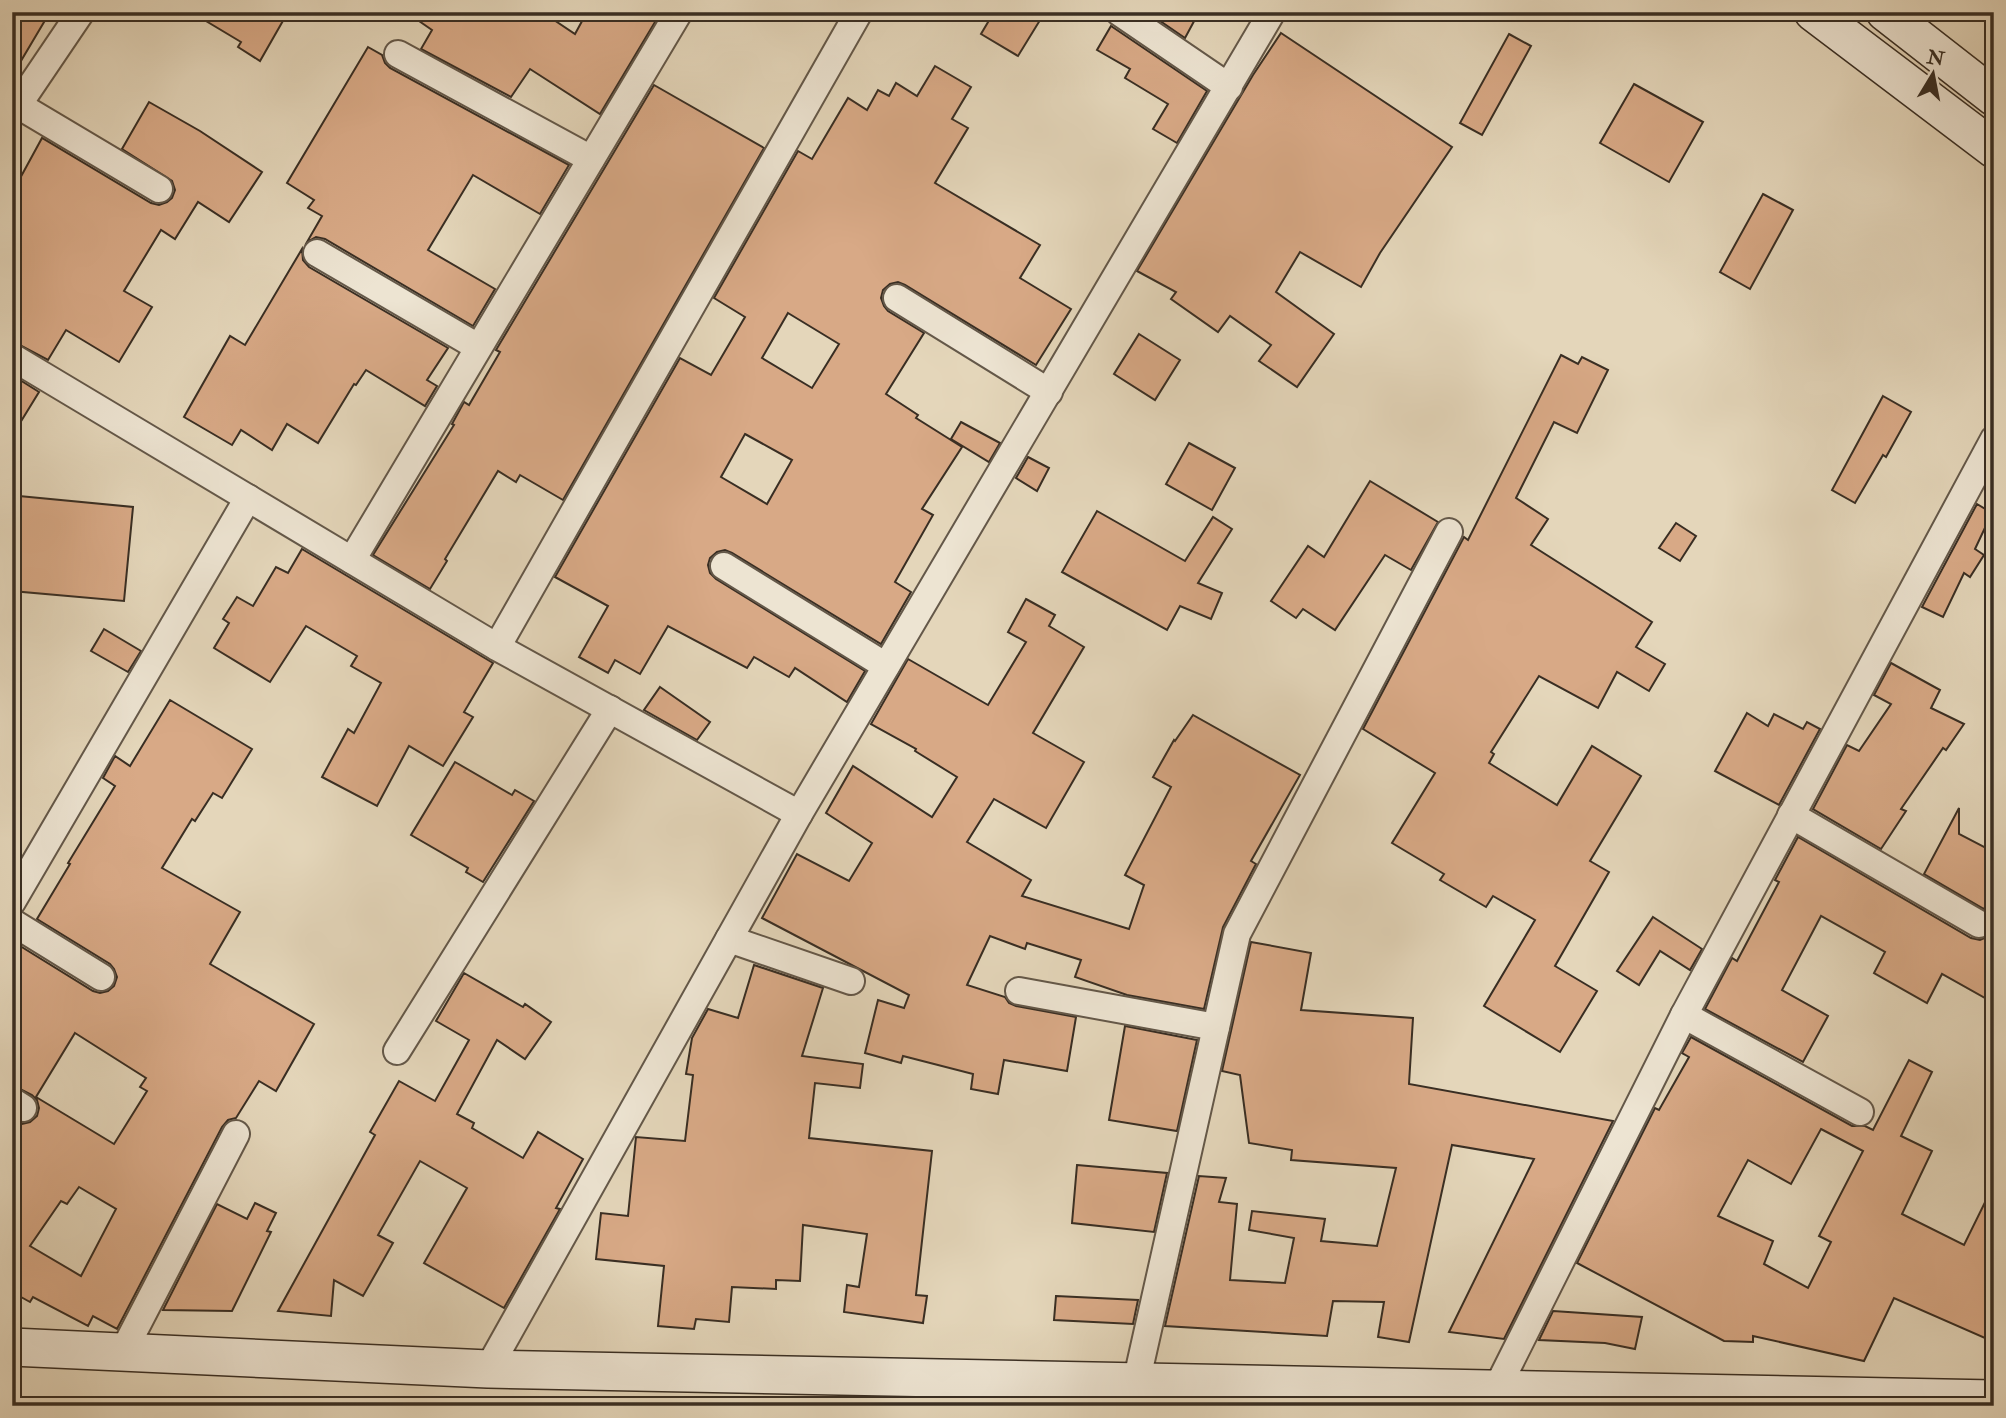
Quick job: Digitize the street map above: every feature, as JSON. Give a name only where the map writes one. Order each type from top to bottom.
[{"type":"street","points":[[81,12],[17,99],[159,189]]},
{"type":"street","points":[[352,560],[679,12]]},
{"type":"street","points":[[498,647],[859,12]]},
{"type":"street","points":[[1119,12],[1229,87]]},
{"type":"street","points":[[488,1370],[799,814],[1272,12]]},
{"type":"street","points":[[1813,12],[1994,149]]},
{"type":"street","points":[[1885,12],[1994,97]]},
{"type":"street","points":[[398,54],[591,159]]},
{"type":"street","points":[[317,253],[478,347]]},
{"type":"street","points":[[897,298],[1049,392]]},
{"type":"street","points":[[12,357],[498,647],[799,814]]},
{"type":"street","points":[[1496,1390],[1684,1015],[1994,439]]},
{"type":"street","points":[[12,902],[248,498]]},
{"type":"street","points":[[1136,1383],[1237,934],[1449,532]]},
{"type":"street","points":[[724,566],[886,667]]},
{"type":"street","points":[[397,1051],[610,709]]},
{"type":"street","points":[[1791,815],[1979,923]]},
{"type":"street","points":[[12,922],[101,977]]},
{"type":"street","points":[[729,939],[851,981]]},
{"type":"street","points":[[1019,991],[1216,1027]]},
{"type":"street","points":[[1684,1015],[1860,1112]]},
{"type":"street","points":[[123,1352],[236,1134]]},
{"type":"street","points":[[12,1347],[488,1370],[1994,1399]]},
{"type":"building","points":[[12,12],[50,12],[12,76]]},
{"type":"building","points":[[191,12],[288,12],[260,61],[238,47],[241,42]]},
{"type":"building","points":[[406,12],[542,12],[575,34],[587,12],[661,12],[600,114],[530,69],[511,97],[421,49],[432,30]]},
{"type":"building","points":[[994,12],[1045,12],[1018,56],[981,34]]},
{"type":"building","points":[[1147,12],[1199,12],[1185,38]]},
{"type":"building","points":[[1111,26],[1207,91],[1177,143],[1153,129],[1168,104],[1125,78],[1130,69],[1097,50]]},
{"type":"building","points":[[1281,33],[1452,147],[1380,253],[1361,287],[1300,252],[1276,292],[1334,334],[1297,387],[1259,361],[1271,345],[1230,316],[1218,332],[1171,299],[1176,292],[1137,271],[1253,75]]},
{"type":"building","points":[[1509,34],[1531,46],[1482,135],[1460,123]]},
{"type":"building","points":[[368,47],[382,55],[390,68],[569,165],[540,214],[473,175],[428,250],[495,289],[473,326],[325,239],[316,237],[307,242],[322,216],[308,208],[314,200],[287,183]]},
{"type":"building","points":[[935,66],[971,87],[952,119],[968,128],[935,183],[1040,245],[1020,278],[1071,309],[1036,365],[905,285],[898,282],[883,290],[881,298],[888,311],[924,333],[886,394],[918,415],[916,418],[962,447],[922,509],[933,515],[895,582],[911,592],[881,644],[732,553],[725,550],[710,558],[710,573],[716,579],[865,671],[847,702],[795,668],[789,677],[754,657],[747,668],[668,626],[640,674],[615,660],[608,673],[579,657],[608,606],[555,577],[680,358],[711,375],[745,317],[714,298],[798,151],[812,159],[848,98],[867,110],[878,90],[889,96],[896,83],[917,96]],"holes":[[[788,313],[839,344],[812,388],[762,358]],[[745,434],[792,460],[767,504],[721,477]]]},
{"type":"building","points":[[1634,84],[1703,122],[1669,182],[1600,143]]},
{"type":"building","points":[[654,85],[764,148],[563,500],[520,475],[516,482],[498,471],[430,589],[373,555],[454,425],[452,424],[464,402],[469,405],[500,352],[496,350]]},
{"type":"building","points":[[149,102],[200,131],[262,172],[229,222],[198,202],[175,239],[161,230],[124,291],[152,307],[119,362],[66,330],[48,360],[12,341],[12,193],[42,138],[151,203],[159,205],[167,202],[175,190],[172,181],[122,149]]},
{"type":"building","points":[[1763,194],[1793,210],[1750,289],[1720,272]]},
{"type":"building","points":[[302,249],[303,260],[309,267],[448,348],[427,380],[437,386],[425,406],[366,370],[356,385],[354,384],[318,443],[287,424],[272,450],[241,430],[232,445],[184,417],[230,336],[245,345]]},
{"type":"building","points":[[1139,334],[1180,360],[1155,400],[1114,374]]},
{"type":"building","points":[[1561,355],[1578,364],[1582,357],[1608,370],[1577,433],[1554,422],[1516,498],[1548,519],[1531,545],[1652,622],[1636,647],[1665,664],[1649,691],[1617,672],[1598,708],[1539,676],[1491,752],[1494,754],[1489,763],[1557,805],[1592,746],[1641,776],[1590,861],[1609,872],[1555,966],[1597,991],[1560,1052],[1484,1006],[1535,920],[1493,896],[1486,907],[1440,880],[1444,874],[1392,843],[1435,773],[1363,729],[1464,537],[1468,540]]},
{"type":"building","points":[[12,375],[39,392],[12,436]]},
{"type":"building","points":[[1883,396],[1911,412],[1886,457],[1883,455],[1855,503],[1832,490]]},
{"type":"building","points":[[961,422],[1000,443],[989,462],[951,439]]},
{"type":"building","points":[[1189,443],[1235,468],[1212,510],[1166,484]]},
{"type":"building","points":[[1028,457],[1049,468],[1037,491],[1016,478]]},
{"type":"building","points":[[1370,481],[1438,522],[1411,570],[1385,555],[1335,630],[1303,609],[1296,618],[1271,601],[1308,546],[1324,557]]},
{"type":"building","points":[[19,496],[133,507],[124,601],[12,591]]},
{"type":"building","points":[[1977,504],[1992,513],[1975,549],[1984,555],[1970,577],[1964,573],[1943,617],[1922,607]]},
{"type":"building","points":[[1097,511],[1185,561],[1213,517],[1232,529],[1198,583],[1222,593],[1211,619],[1180,606],[1167,630],[1062,572]]},
{"type":"building","points":[[1676,523],[1696,536],[1680,561],[1659,548]]},
{"type":"building","points":[[302,549],[493,663],[464,712],[473,717],[443,766],[409,746],[377,806],[322,777],[348,729],[354,733],[381,683],[351,666],[357,656],[306,626],[270,682],[214,648],[229,623],[223,619],[237,597],[253,606],[276,567],[288,573]]},
{"type":"building","points":[[1026,599],[1055,615],[1049,626],[1084,647],[1033,733],[1084,762],[1046,828],[994,799],[967,842],[1031,880],[1022,896],[1129,929],[1144,885],[1125,875],[1171,787],[1153,777],[1174,740],[1193,715],[1300,775],[1251,861],[1256,864],[1223,927],[1204,1009],[1127,995],[1075,977],[1081,960],[1027,943],[1025,949],[990,936],[967,985],[1005,997],[1009,1003],[1016,1006],[1076,1017],[1067,1071],[1004,1060],[998,1094],[971,1089],[973,1074],[903,1056],[901,1063],[865,1053],[878,1000],[904,1008],[909,995],[762,918],[797,854],[849,881],[872,843],[826,813],[853,766],[932,817],[957,777],[915,751],[916,749],[871,724],[908,659],[988,705],[1026,642],[1008,632]]},
{"type":"building","points":[[104,629],[141,651],[128,672],[91,651]]},
{"type":"building","points":[[1891,663],[1940,690],[1931,708],[1964,724],[1946,750],[1943,748],[1901,809],[1906,811],[1881,849],[1813,809],[1847,745],[1859,751],[1891,704],[1874,695]]},
{"type":"building","points":[[660,687],[710,722],[697,740],[644,710]]},
{"type":"building","points":[[170,700],[252,749],[222,798],[213,793],[195,821],[192,819],[162,868],[240,912],[210,964],[314,1024],[276,1091],[259,1081],[236,1118],[228,1120],[222,1127],[117,1329],[93,1316],[88,1326],[33,1297],[30,1302],[12,1292],[12,1120],[22,1124],[30,1122],[37,1116],[39,1108],[32,1095],[12,1085],[12,941],[93,991],[100,993],[114,986],[117,977],[110,964],[37,919],[115,786],[103,778],[115,756],[130,766]],"holes":[[[75,1033],[146,1078],[140,1087],[147,1091],[114,1144],[36,1097]],[[79,1187],[116,1209],[81,1276],[30,1246],[61,1201],[67,1204]]]},
{"type":"building","points":[[1747,713],[1768,726],[1774,714],[1803,729],[1807,722],[1820,729],[1779,805],[1715,771]]},
{"type":"building","points":[[455,762],[512,795],[515,790],[534,801],[483,882],[466,872],[468,868],[411,835]]},
{"type":"building","points":[[1959,808],[1959,834],[1994,852],[1994,891],[1984,909],[1924,874]]},
{"type":"building","points":[[1798,837],[1971,938],[1980,940],[1989,936],[1994,939],[1994,1003],[1942,974],[1927,1003],[1874,973],[1885,952],[1821,916],[1782,990],[1828,1016],[1803,1062],[1705,1009],[1732,958],[1737,961],[1779,882],[1775,880]]},
{"type":"building","points":[[1653,917],[1702,949],[1690,970],[1660,951],[1639,985],[1617,971]]},
{"type":"building","points":[[1251,942],[1311,953],[1301,1010],[1413,1018],[1409,1084],[1613,1121],[1504,1339],[1449,1332],[1534,1159],[1452,1145],[1409,1342],[1378,1337],[1384,1302],[1333,1301],[1327,1336],[1165,1326],[1199,1176],[1226,1178],[1219,1202],[1237,1204],[1230,1280],[1285,1283],[1294,1238],[1249,1230],[1252,1211],[1325,1219],[1321,1241],[1377,1246],[1396,1168],[1291,1160],[1292,1150],[1249,1143],[1240,1075],[1222,1071]]},
{"type":"building","points":[[754,965],[823,988],[802,1056],[863,1064],[860,1088],[815,1083],[809,1138],[932,1151],[916,1295],[927,1296],[923,1323],[844,1312],[847,1285],[859,1287],[867,1234],[803,1225],[800,1281],[776,1280],[776,1289],[732,1287],[729,1322],[696,1319],[694,1329],[658,1326],[664,1266],[596,1259],[601,1213],[628,1216],[636,1137],[685,1141],[693,1075],[686,1074],[692,1038],[708,1009],[738,1018]]},
{"type":"building","points":[[464,973],[523,1007],[525,1004],[551,1022],[525,1059],[497,1040],[457,1114],[474,1123],[472,1128],[523,1158],[538,1132],[583,1159],[556,1208],[560,1209],[504,1308],[424,1263],[467,1188],[420,1161],[378,1235],[393,1243],[363,1296],[334,1280],[331,1316],[278,1311],[375,1135],[370,1132],[399,1081],[435,1101],[469,1040],[436,1021]]},
{"type":"building","points":[[1125,1026],[1197,1040],[1177,1131],[1109,1120]]},
{"type":"building","points":[[1691,1037],[1852,1126],[1865,1126],[1873,1130],[1909,1060],[1932,1072],[1901,1136],[1932,1151],[1902,1214],[1964,1245],[1994,1184],[1994,1342],[1894,1298],[1864,1361],[1753,1336],[1753,1342],[1724,1341],[1577,1263],[1655,1108],[1659,1110],[1689,1057],[1682,1053]],"holes":[[[1821,1129],[1863,1151],[1819,1236],[1831,1242],[1808,1288],[1764,1264],[1773,1241],[1718,1216],[1748,1160],[1791,1184]]]},
{"type":"building","points":[[1077,1165],[1167,1173],[1154,1232],[1072,1223]]},
{"type":"building","points":[[255,1203],[276,1213],[267,1231],[271,1232],[232,1311],[163,1310],[217,1204],[247,1219]]},
{"type":"building","points":[[1056,1296],[1138,1300],[1133,1324],[1054,1320]]},
{"type":"building","points":[[1553,1311],[1642,1317],[1635,1349],[1605,1343],[1539,1340]]}]
